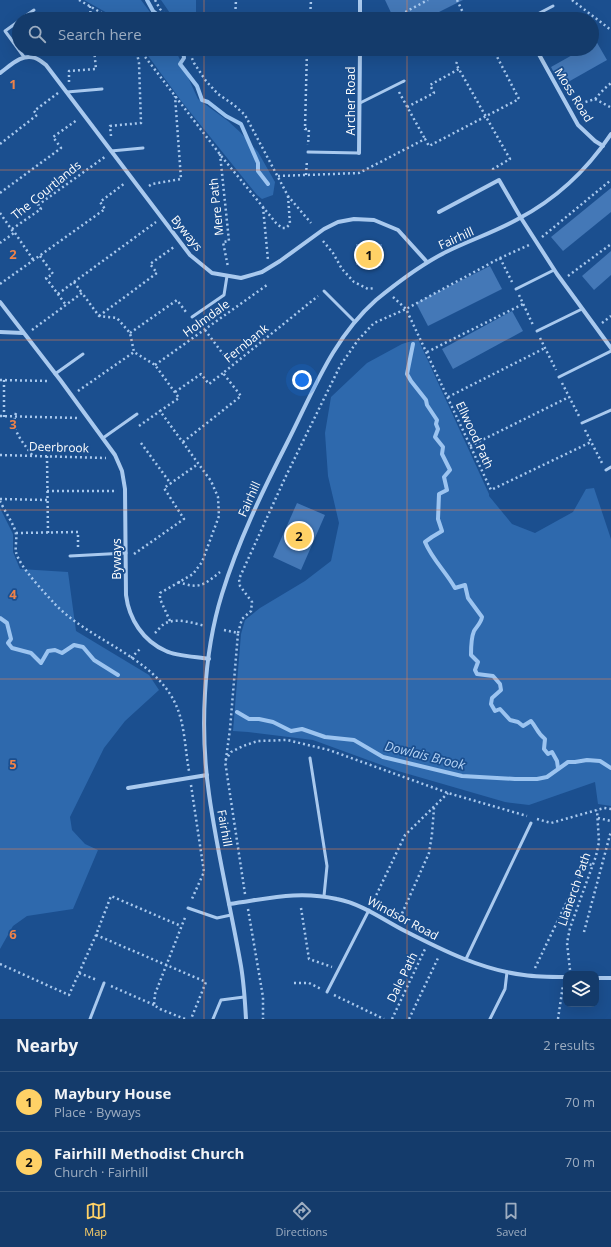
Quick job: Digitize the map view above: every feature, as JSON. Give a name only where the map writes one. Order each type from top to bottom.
[{"type":"street","points":[[360,0],[360,12]]},
{"type":"street","name":"Archer Road","points":[[359,153],[360,56]]},
{"type":"street","name":"Moss Road","points":[[540,56],[578,125],[595,141],[603,146]]},
{"type":"street","points":[[0,73],[24,57]]},
{"type":"street","name":"Byways","points":[[24,57],[35,58],[46,65],[190,255],[212,273],[241,278],[262,272],[280,261],[324,228],[338,222],[354,219],[374,220],[398,230],[427,262]]},
{"type":"street","name":"Fairhill","points":[[246,1019],[241,968],[214,823],[207,774],[204,737],[212,636],[221,597],[233,561],[268,482],[311,393],[329,358],[355,322],[371,305],[405,276],[427,262],[447,251],[490,234],[521,218],[549,200],[570,184],[585,168],[611,134]]},
{"type":"street","points":[[439,212],[499,180],[561,281],[611,350]]},
{"type":"street","name":"Byways","points":[[0,302],[72,395],[117,458],[122,470],[125,491],[126,595],[128,608],[133,620],[152,643],[167,652],[209,659]]},
{"type":"street","points":[[0,332],[24,334]]},
{"type":"street","points":[[128,788],[207,774]]},
{"type":"street","name":"Windsor Road","points":[[229,904],[287,895],[307,894],[324,896],[353,903],[369,910],[428,943],[491,968],[531,976],[563,977]]},
{"type":"street","points":[[599,978],[611,978]]},
{"type":"lane","points":[[541,12],[553,6]]},
{"type":"lane","points":[[12,26],[5,31],[12,41]]},
{"type":"lane","points":[[360,104],[404,81]]},
{"type":"lane","points":[[65,91],[102,89]]},
{"type":"lane","points":[[111,151],[143,148]]},
{"type":"lane","points":[[308,152],[359,153]]},
{"type":"lane","points":[[516,289],[554,270]]},
{"type":"lane","points":[[190,316],[224,295],[229,276]]},
{"type":"lane","points":[[324,291],[355,322]]},
{"type":"lane","points":[[536,331],[582,309]]},
{"type":"lane","points":[[559,377],[611,350]]},
{"type":"lane","points":[[55,374],[84,354]]},
{"type":"lane","points":[[582,423],[611,410]]},
{"type":"lane","points":[[103,438],[137,414]]},
{"type":"lane","points":[[606,470],[611,467]]},
{"type":"lane","points":[[70,556],[126,553]]},
{"type":"lane","points":[[310,758],[327,866],[324,896]]},
{"type":"lane","points":[[466,959],[531,823]]},
{"type":"lane","points":[[188,908],[217,918],[231,915]]},
{"type":"lane","points":[[327,992],[369,910]]},
{"type":"lane","points":[[490,1019],[505,989],[507,972]]},
{"type":"lane","points":[[90,1019],[104,983]]},
{"type":"lane","points":[[213,1019],[221,1000],[244,997]]},
{"type":"path","points":[[79,0],[100,12]]},
{"type":"path","points":[[155,0],[163,12]]},
{"type":"path","points":[[235,12],[236,0]]},
{"type":"path","points":[[310,12],[311,0]]},
{"type":"path","points":[[405,12],[428,0]]},
{"type":"path","points":[[457,0],[463,12]]},
{"type":"path","points":[[572,0],[588,12]]},
{"type":"path","points":[[90,6],[90,12]]},
{"type":"path","points":[[599,21],[611,30]]},
{"type":"path","points":[[68,71],[96,69],[95,56]]},
{"type":"path","points":[[110,126],[141,123],[138,56]]},
{"type":"path","name":"Mere Path","points":[[144,56],[220,154],[276,223],[282,228],[286,228],[290,224],[288,196]]},
{"type":"path","points":[[191,56],[206,81],[218,94],[245,115],[288,196],[311,223]]},
{"type":"path","points":[[306,175],[309,129],[305,129],[308,56]]},
{"type":"path","points":[[461,56],[462,58],[456,64],[510,159],[493,169],[499,180]]},
{"type":"path","points":[[395,85],[429,146],[519,99],[496,56]]},
{"type":"path","points":[[407,107],[434,93],[430,85],[459,69]]},
{"type":"path","points":[[568,108],[595,99],[611,83]]},
{"type":"path","points":[[0,144],[37,115],[34,111],[65,91]]},
{"type":"path","points":[[142,192],[152,184],[181,179],[174,95]]},
{"type":"path","points":[[595,99],[610,107]]},
{"type":"path","name":"The Courtlands","points":[[0,193],[61,148],[53,137],[84,115]]},
{"type":"path","points":[[278,176],[359,173],[425,139]]},
{"type":"path","name":"The Courtlands","points":[[12,229],[41,209],[38,205],[111,151]]},
{"type":"path","name":"Mere Path","points":[[220,154],[229,241],[223,242],[229,276]]},
{"type":"path","points":[[0,284],[105,209],[100,202],[132,178]]},
{"type":"path","points":[[263,1019],[263,997],[246,902],[225,761],[230,729],[238,633],[242,619],[250,611],[252,602],[240,586],[239,579],[285,478],[340,366],[358,340],[374,323],[406,309],[500,258],[536,241],[611,180]]},
{"type":"path","points":[[263,207],[269,268]]},
{"type":"path","points":[[0,213],[34,260]]},
{"type":"path","points":[[58,294],[162,218]]},
{"type":"path","points":[[0,243],[14,233]]},
{"type":"path","points":[[99,316],[156,274],[150,264],[181,242]]},
{"type":"path","points":[[323,242],[333,253],[342,269],[354,282],[368,289],[374,289],[381,284],[387,291]]},
{"type":"path","points":[[561,281],[611,244]]},
{"type":"path","points":[[40,256],[53,274],[46,278],[66,305]]},
{"type":"path","points":[[74,282],[99,316],[117,318],[130,334],[134,352],[155,365],[179,398],[139,426]]},
{"type":"path","name":"Holmdale","points":[[155,365],[267,285]]},
{"type":"path","name":"Fernbank","points":[[183,442],[241,396],[223,373],[324,291]]},
{"type":"path","name":"Ellwood Path","points":[[387,291],[406,309],[491,490],[592,442]]},
{"type":"path","points":[[24,334],[82,294]]},
{"type":"path","points":[[130,334],[177,300],[190,316]]},
{"type":"path","points":[[427,352],[523,304]]},
{"type":"path","points":[[205,330],[232,366]]},
{"type":"path","points":[[448,397],[545,348]]},
{"type":"path","points":[[72,395],[134,352]]},
{"type":"path","points":[[175,392],[201,374],[209,384],[223,373]]},
{"type":"path","points":[[0,380],[61,381]]},
{"type":"path","points":[[4,380],[4,416]]},
{"type":"path","points":[[470,446],[569,397]]},
{"type":"path","points":[[160,411],[211,481],[218,497],[219,516],[202,562],[193,574],[160,592],[160,599],[170,621]]},
{"type":"path","points":[[16,413],[16,432],[32,456]]},
{"type":"path","points":[[0,416],[89,418]]},
{"type":"path","points":[[141,443],[171,484]]},
{"type":"path","name":"Deerbrook","points":[[0,455],[117,458]]},
{"type":"path","points":[[47,456],[48,533]]},
{"type":"path","points":[[126,559],[184,519],[164,488],[198,464]]},
{"type":"path","points":[[47,491],[125,491]]},
{"type":"path","points":[[47,500],[0,500],[16,533],[16,553],[23,567],[55,604],[74,622],[146,668],[164,687],[176,704],[181,718],[204,872],[188,908],[155,994],[154,1005]]},
{"type":"path","points":[[16,533],[78,532],[78,556]]},
{"type":"path","points":[[177,582],[192,586],[201,585],[211,580],[233,561]]},
{"type":"path","points":[[155,633],[164,624],[170,621],[184,621],[205,626]]},
{"type":"path","points":[[224,630],[238,633]]},
{"type":"path","points":[[130,658],[141,648]]},
{"type":"path","points":[[225,761],[231,752],[243,746],[258,741],[287,740],[329,750],[448,793],[551,822],[604,808],[611,809]]},
{"type":"path","points":[[369,910],[405,835],[448,793]]},
{"type":"path","points":[[397,926],[429,853],[434,807]]},
{"type":"path","name":"Llanerch Path","points":[[570,971],[567,944],[568,936],[593,865],[599,842],[597,810]]},
{"type":"path","points":[[598,818],[611,821]]},
{"type":"path","points":[[584,932],[611,831]]},
{"type":"path","points":[[531,976],[585,864],[593,865]]},
{"type":"path","points":[[0,964],[69,995],[96,935],[111,896],[182,926]]},
{"type":"path","points":[[301,908],[309,959],[338,968]]},
{"type":"path","points":[[96,935],[206,982],[191,1019]]},
{"type":"path","name":"Dale Path","points":[[392,1019],[428,943]]},
{"type":"path","name":"Dale Path","points":[[409,1019],[443,950]]},
{"type":"path","points":[[79,972],[154,1005],[160,1010],[184,1019]]},
{"type":"path","points":[[294,983],[309,983],[384,1019]]},
{"type":"path","points":[[558,1019],[563,989]]},
{"type":"shaded area","points":[[84,0],[141,0],[150,12],[105,12]]},
{"type":"shaded area","points":[[161,0],[196,0],[196,12],[169,12]]},
{"type":"shaded area","points":[[148,56],[178,56],[198,99],[228,121],[258,152],[275,182],[273,195],[262,199],[257,195],[182,102]]},
{"type":"shaded area","points":[[418,339],[489,496],[512,524],[535,533],[573,512],[586,489],[594,488],[611,539],[611,806],[598,804],[595,782],[529,805],[505,802],[398,771],[313,740],[233,731],[241,634],[245,620],[260,608],[305,581],[331,561],[339,523],[328,476],[325,433],[331,397],[367,363],[402,344]]},
{"type":"shaded area","points":[[0,508],[13,534],[13,552],[20,569],[68,572],[76,631],[149,675],[159,690],[125,721],[104,748],[70,817],[72,830],[85,844],[98,850],[73,909],[27,916],[13,926],[0,949]]},
{"type":"building","points":[[385,0],[463,0],[439,12],[391,12]]},
{"type":"building","points":[[599,46],[607,60],[561,86],[551,67],[571,56],[599,56]]},
{"type":"building","points":[[611,188],[611,212],[563,251],[551,237]]},
{"type":"building","points":[[356,244],[382,244],[381,266],[356,265]]},
{"type":"building","points":[[611,251],[611,275],[594,290],[582,276]]},
{"type":"building","points":[[490,266],[502,289],[428,326],[416,303]]},
{"type":"building","points":[[512,311],[523,331],[453,369],[442,349]]},
{"type":"building","points":[[297,503],[325,515],[301,570],[273,557]]},
{"type":"waterway","points":[[147,0],[154,12]]},
{"type":"waterway","points":[[184,56],[180,64],[197,86],[202,100],[208,102],[226,116],[241,124],[258,163],[258,171],[268,184]]},
{"type":"waterway","points":[[413,344],[407,374],[426,400],[427,405],[437,420],[436,424],[438,429],[435,437],[443,447],[442,454],[450,470],[444,477],[447,490],[439,494],[438,519],[442,531],[425,542],[431,554],[448,576],[455,588],[465,585],[468,598],[482,617],[473,634],[471,655],[478,662],[475,670],[477,674],[493,676],[500,684],[501,690],[492,698],[491,704],[495,711],[500,709],[510,720],[518,722],[523,726],[531,721],[540,735],[545,739],[544,749],[548,754],[552,752],[557,761],[558,768]]},
{"type":"waterway","name":"Dowlais Brook","points":[[0,618],[7,623],[11,639],[8,643],[12,648],[31,653],[41,663],[48,651],[55,650],[62,653],[74,645],[83,647],[94,660],[118,675]]},
{"type":"waterway","name":"Dowlais Brook","points":[[237,712],[249,719],[259,719],[273,722],[291,731],[302,729],[325,737],[354,740],[383,757],[462,776],[537,779],[547,777],[568,762],[587,760],[600,761],[611,768]]},
{"type":"place","name":"Maybury House","points":[[369,255]]},
{"type":"place","name":"Fairhill Methodist Church","points":[[299,536]]}]
